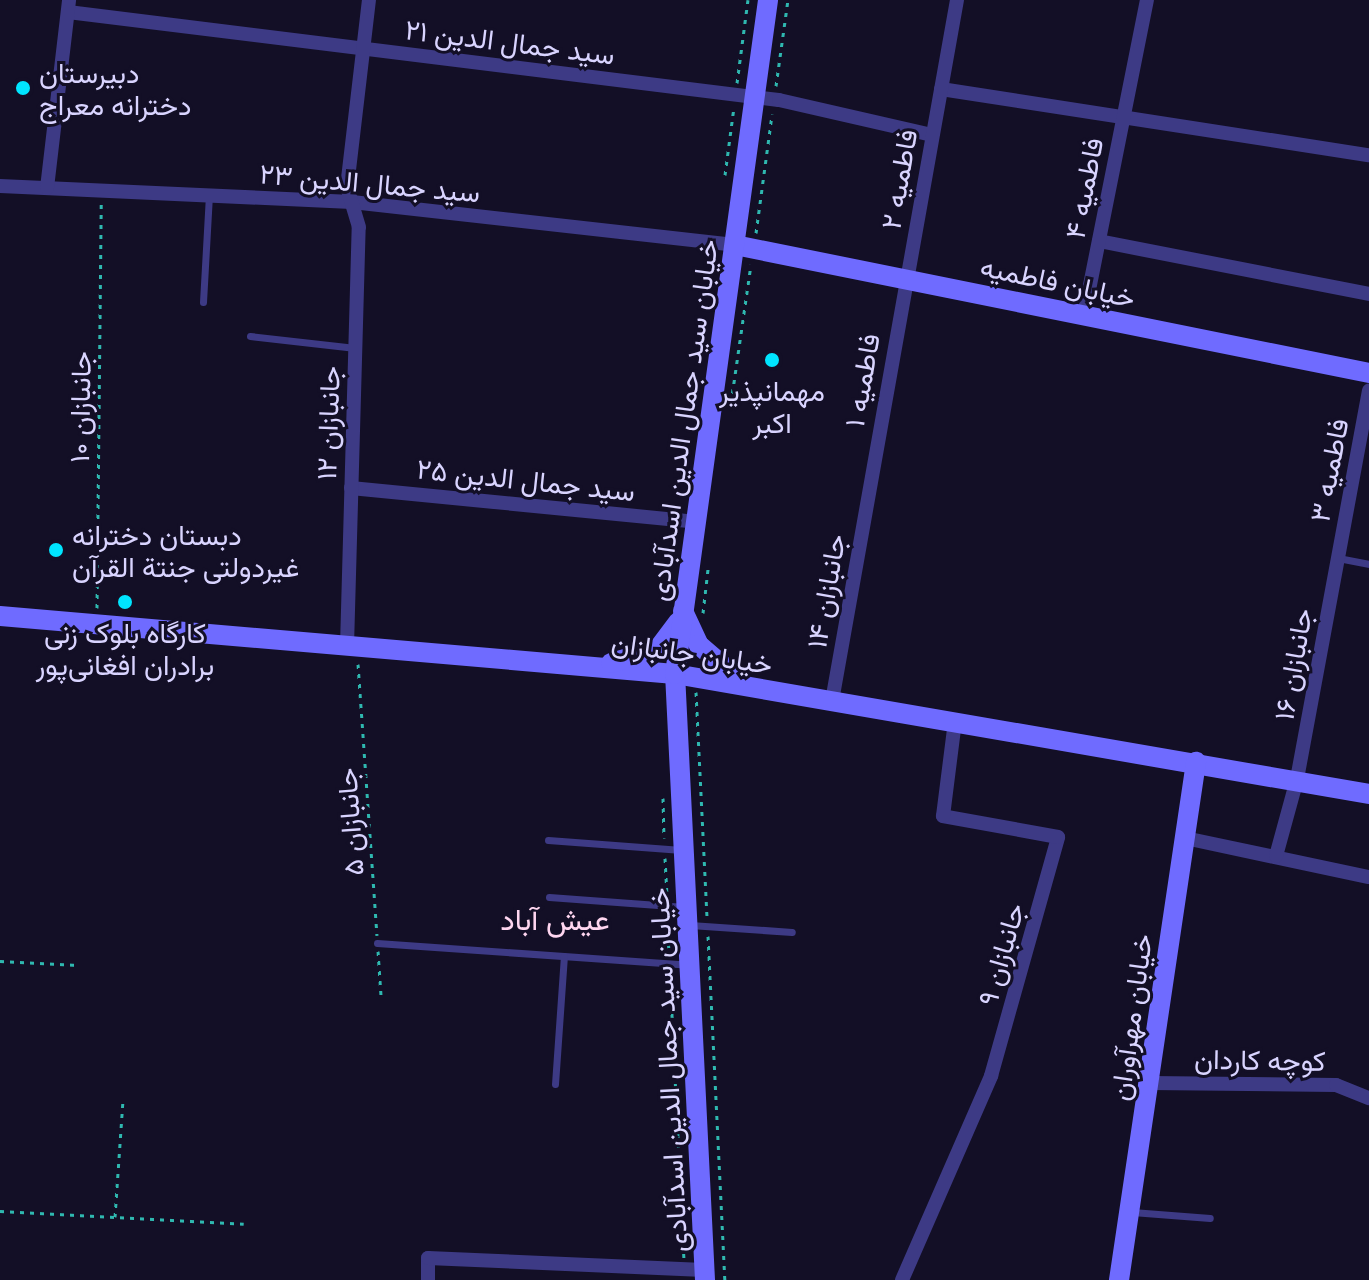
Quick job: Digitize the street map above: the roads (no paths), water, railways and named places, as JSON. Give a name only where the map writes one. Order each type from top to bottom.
[{"type":"main road","name":"خیابان سید جمال الدین اسدآبادی","points":[[704,1275],[690,965],[694,919],[684,850],[685,676],[693,613],[696,522],[744,247],[764,99],[768,0]]},
{"type":"main road","name":"خیابان فاطمیه","points":[[744,247],[1369,373]]},
{"type":"main road","points":[[597,667],[658,649],[693,613]]},
{"type":"main road","points":[[693,613],[699,645],[725,672],[748,686]]},
{"type":"main road","name":"خیابان جانبازان","points":[[0,616],[685,676],[1297,779],[1369,794]]},
{"type":"main road","name":"خیابان مهرآوران","points":[[1119,1280],[1196,762]]},
{"type":"street","name":"جانبازان ۱۲","points":[[352,646],[351,488],[359,227],[347,187],[369,0]]},
{"type":"street","name":"فاطمیه ۲","points":[[905,279],[957,0]]},
{"type":"street","name":"فاطمیه ۴","points":[[1084,315],[1147,0]]},
{"type":"street","name":"سید جمال الدین ۲۱","points":[[68,6],[363,49],[764,99],[932,135]]},
{"type":"street","points":[[47,188],[68,6]]},
{"type":"street","points":[[941,89],[1369,155]]},
{"type":"street","name":"سید جمال الدین ۲۳","points":[[0,186],[352,202],[744,247]]},
{"type":"street","points":[[1099,241],[1369,294]]},
{"type":"street","name":"فاطمیه ۱","points":[[868,489],[905,279]]},
{"type":"street","name":"فاطمیه ۳","points":[[1338,558],[1369,391]]},
{"type":"street","name":"سید جمال الدین ۲۵","points":[[351,488],[696,522]]},
{"type":"street","name":"جانبازان ۱۴","points":[[832,701],[868,489]]},
{"type":"street","name":"جانبازان ۱۶","points":[[1276,856],[1297,779],[1338,558]]},
{"type":"street","name":"جانبازان ۹","points":[[902,1280],[991,1076],[1058,837],[943,816],[955,721]]},
{"type":"street","points":[[1185,838],[1369,877]]},
{"type":"street","name":"کوچه کاردان","points":[[1149,1083],[1336,1085],[1369,1098]]},
{"type":"street","points":[[428,1280],[428,1258],[704,1275]]},
{"type":"lane","points":[[203,302],[209,196]]},
{"type":"lane","points":[[250,336],[355,348]]},
{"type":"lane","points":[[1338,558],[1369,564]]},
{"type":"lane","points":[[548,840],[684,850]]},
{"type":"lane","points":[[549,897],[792,932]]},
{"type":"lane","points":[[377,943],[690,965]]},
{"type":"lane","points":[[555,1084],[564,956]]},
{"type":"lane","points":[[1130,1211],[1210,1218]]},
{"type":"place","name":"دبیرستان دخترانه معراج","points":[[23,88]]},
{"type":"place","name":"مهمانپذیر اکبر","points":[[772,360]]},
{"type":"place","name":"دبستان دخترانه غیردولتی جنتة القرآن","points":[[56,550]]},
{"type":"place","name":"کارگاه بلوک زنی برادران افغانی‌پور","points":[[125,602]]},
{"type":"district","name":"عیش آباد","points":[[555,919]]}]
